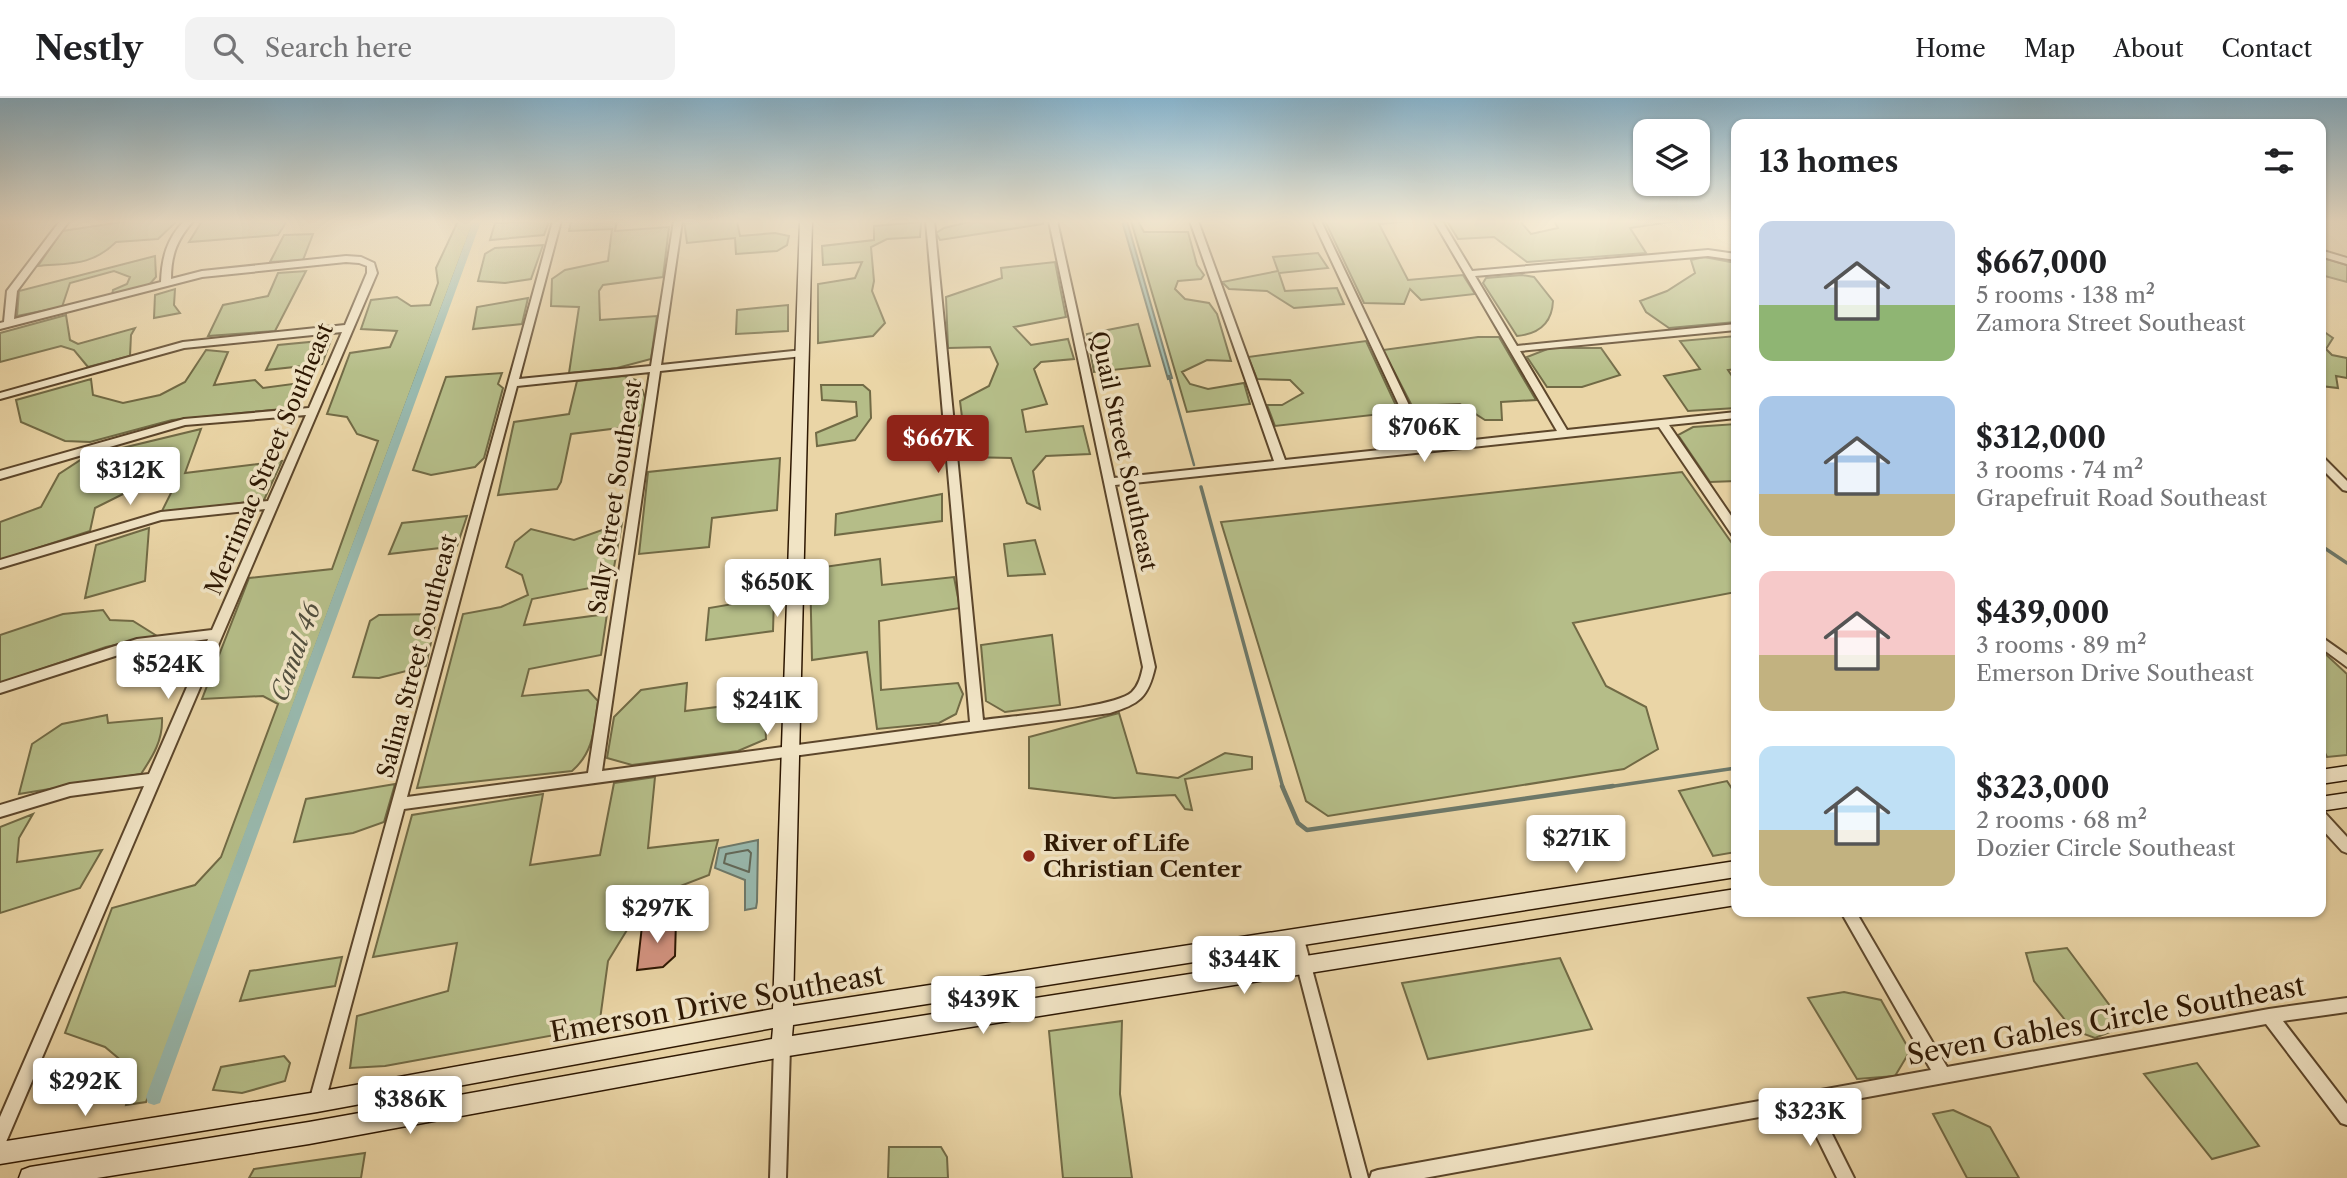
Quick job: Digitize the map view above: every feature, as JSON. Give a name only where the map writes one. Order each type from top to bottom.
[{"type":"street","points":[[26,271],[12,290],[5,325],[166,283],[224,271]]},
{"type":"street","points":[[166,271],[166,283]]},
{"type":"street","name":"Merrimac Street Southeast","points":[[0,1136],[372,271]]},
{"type":"street","name":"Salina Street Southeast","points":[[317,1102],[543,271]]},
{"type":"street","name":"Sally Street Southeast","points":[[594,779],[670,271]]},
{"type":"street","points":[[779,1178],[805,271]]},
{"type":"street","points":[[398,804],[977,727],[935,271]]},
{"type":"street","name":"Quail Street Southeast","points":[[977,727],[1110,708],[1131,701],[1144,689],[1149,667],[1064,271]]},
{"type":"street","points":[[1212,271],[1280,464]]},
{"type":"street","points":[[1341,271],[1424,448]]},
{"type":"street","points":[[1468,271],[1564,433]]},
{"type":"street","points":[[1470,274],[1499,271]]},
{"type":"street","points":[[1514,348],[1731,327]]},
{"type":"street","points":[[0,396],[194,343],[348,328]]},
{"type":"street","points":[[513,383],[803,353]]},
{"type":"street","points":[[0,475],[184,422],[313,411]]},
{"type":"street","points":[[1109,482],[1731,416]]},
{"type":"street","points":[[1662,423],[1731,526]]},
{"type":"street","points":[[2326,474],[2347,487]]},
{"type":"street","points":[[0,564],[161,516],[272,504]]},
{"type":"street","points":[[0,688],[137,643],[215,634]]},
{"type":"street","points":[[2326,645],[2347,662]]},
{"type":"street","points":[[2326,777],[2347,773]]},
{"type":"street","points":[[0,811],[70,790],[152,779]]},
{"type":"street","points":[[2326,803],[2347,800]]},
{"type":"street","points":[[2326,824],[2347,847]]},
{"type":"street","name":"Emerson Drive Southeast","points":[[0,1153],[317,1102],[782,1017],[1731,870]]},
{"type":"street","points":[[30,1178],[309,1133],[782,1046],[1731,898]]},
{"type":"street","points":[[1851,917],[1943,1076]]},
{"type":"street","points":[[1297,939],[1360,1178]]},
{"type":"street","name":"Seven Gables Circle Southeast","points":[[1378,1178],[2269,1016],[2347,1005]]},
{"type":"street","points":[[2269,1016],[2347,1116]]},
{"type":"street","points":[[1807,1100],[1846,1178]]},
{"type":"green space","points":[[95,271],[113,271],[70,283],[62,307],[17,316],[19,291]]},
{"type":"green space","points":[[115,271],[156,271],[156,277],[149,285],[112,295],[113,290],[127,284],[130,277]]},
{"type":"green space","points":[[306,271],[275,331],[208,336],[223,305],[268,296],[278,273]]},
{"type":"green space","points":[[436,271],[455,271],[146,1102],[126,1105],[135,1072],[105,1047],[65,1033],[112,908],[195,885],[221,857],[278,704],[263,696],[202,699],[249,578],[332,569],[378,441],[357,434],[347,417],[327,414],[350,353],[390,347],[397,331],[361,329],[371,300],[397,297],[411,306],[430,305],[438,283]]},
{"type":"green space","points":[[480,271],[534,271],[531,279],[505,283],[478,281]]},
{"type":"green space","points":[[563,271],[664,271],[663,277],[603,285],[599,291],[600,320],[657,316],[651,359],[617,368],[569,373],[579,307],[551,306],[552,279]]},
{"type":"green space","points":[[858,271],[873,271],[872,291],[885,323],[873,336],[818,343],[818,284],[855,278]]},
{"type":"green space","points":[[1001,271],[1057,271],[1066,317],[1014,327],[1031,345],[1068,339],[1074,359],[1041,362],[1034,369],[1047,404],[1022,410],[1026,432],[1083,426],[1090,454],[1046,456],[1033,471],[1040,509],[1027,503],[1011,458],[967,457],[960,401],[989,386],[998,364],[990,347],[948,348],[946,297],[1002,278]]},
{"type":"green space","points":[[1146,271],[1201,271],[1204,275],[1201,279],[1178,281],[1175,289],[1185,299],[1209,303],[1217,314],[1231,361],[1207,360],[1182,372],[1190,384],[1208,389],[1244,383],[1250,404],[1187,412]]},
{"type":"green space","points":[[1276,271],[1295,271],[1279,273],[1285,291],[1337,288],[1344,304],[1294,308],[1267,291],[1229,289],[1222,282]]},
{"type":"green space","points":[[1349,271],[1404,271],[1408,280],[1463,275],[1475,294],[1421,300],[1410,289],[1404,304],[1364,303]]},
{"type":"green space","points":[[1731,271],[1731,322],[1669,328],[1646,312],[1640,301],[1667,291],[1695,273]]},
{"type":"green space","points":[[2326,271],[2347,271],[2347,282],[2326,276]]},
{"type":"green space","points":[[1522,275],[1534,277],[1553,301],[1547,322],[1531,333],[1517,336],[1483,283],[1486,278]]},
{"type":"green space","points":[[175,289],[174,305],[180,313],[154,318],[155,295]]},
{"type":"green space","points":[[528,298],[522,324],[473,329],[477,307]]},
{"type":"green space","points":[[788,305],[788,331],[736,334],[737,310]]},
{"type":"green space","points":[[66,315],[70,340],[78,344],[135,328],[131,335],[130,356],[88,367],[74,350],[61,346],[0,362],[0,333]]},
{"type":"green space","points":[[1138,324],[1150,366],[1094,372],[1087,334]]},
{"type":"green space","points":[[2326,333],[2333,338],[2326,349]]},
{"type":"green space","points":[[1731,336],[1731,370],[1728,370],[1731,374],[1731,408],[1688,411],[1664,376],[1700,369],[1680,341]]},
{"type":"green space","points":[[1478,337],[1499,337],[1536,400],[1501,402],[1502,420],[1485,420],[1460,404],[1412,406],[1383,350]]},
{"type":"green space","points":[[331,340],[322,364],[266,370],[278,345]]},
{"type":"green space","points":[[1366,341],[1399,412],[1275,426],[1267,405],[1282,405],[1303,393],[1290,380],[1257,379],[1248,357]]},
{"type":"green space","points":[[1550,348],[1601,348],[1620,375],[1582,387],[1547,387],[1527,357]]},
{"type":"green space","points":[[2326,349],[2332,355],[2347,358],[2347,378],[2336,376],[2338,388],[2326,387]]},
{"type":"green space","points":[[206,350],[228,352],[214,385],[255,380],[263,388],[300,383],[304,390],[300,401],[292,408],[172,420],[90,442],[65,441],[21,422],[16,400],[91,379],[93,395],[123,403],[160,395],[185,382]]},
{"type":"green space","points":[[502,373],[498,384],[503,388],[484,458],[475,467],[431,475],[413,470],[446,377]]},
{"type":"green space","points":[[624,376],[639,381],[646,400],[643,425],[571,434],[561,482],[557,489],[498,495],[514,422],[569,414],[577,381]]},
{"type":"green space","points":[[821,385],[863,385],[870,391],[871,418],[855,440],[817,446],[816,433],[857,416],[856,402],[822,400]]},
{"type":"green space","points":[[1731,424],[1731,481],[1710,482],[1678,435],[1693,427]]},
{"type":"green space","points":[[201,429],[185,473],[282,461],[264,500],[161,513],[173,489],[125,493],[95,508],[90,531],[0,560],[0,522],[41,507],[59,474],[85,457]]},
{"type":"green space","points":[[780,458],[777,510],[712,518],[709,547],[639,554],[648,472]]},
{"type":"green space","points":[[1682,472],[1731,542],[1731,593],[1573,623],[1606,686],[1646,707],[1658,749],[1624,769],[1328,816],[1306,801],[1221,522]]},
{"type":"green space","points":[[942,494],[942,521],[835,535],[836,514]]},
{"type":"green space","points":[[467,516],[457,546],[389,554],[402,523]]},
{"type":"green space","points":[[622,523],[611,584],[532,599],[524,625],[607,614],[601,655],[529,669],[522,696],[588,690],[598,701],[592,739],[579,764],[572,771],[417,788],[463,614],[501,607],[528,595],[522,575],[506,567],[515,542],[531,529],[574,540]]},
{"type":"green space","points":[[149,528],[145,581],[85,598],[96,545]]},
{"type":"green space","points":[[1035,540],[1045,574],[1008,576],[1004,544]]},
{"type":"green space","points":[[880,559],[882,585],[954,577],[960,608],[879,621],[881,690],[958,683],[963,694],[956,714],[939,723],[877,729],[867,652],[812,660],[810,569]]},
{"type":"green space","points":[[774,597],[773,631],[706,640],[709,608]]},
{"type":"green space","points":[[103,610],[110,620],[133,621],[157,636],[106,647],[0,683],[0,635],[63,614]]},
{"type":"green space","points":[[437,614],[426,666],[379,678],[353,677],[370,621],[379,615]]},
{"type":"green space","points":[[1052,635],[1060,705],[1005,712],[986,701],[981,645]]},
{"type":"green space","points":[[2326,655],[2347,674],[2347,755],[2327,757]]},
{"type":"green space","points":[[687,683],[685,711],[764,701],[766,739],[738,751],[632,765],[607,758],[614,717],[641,690]]},
{"type":"green space","points":[[1119,713],[1137,773],[1178,778],[1225,753],[1252,757],[1252,769],[1185,779],[1192,810],[1185,809],[1175,795],[1114,798],[1029,788],[1029,737]]},
{"type":"green space","points":[[107,715],[108,723],[162,718],[159,741],[141,774],[19,794],[32,744],[62,724]]},
{"type":"green space","points":[[655,777],[648,848],[718,840],[709,875],[675,888],[650,917],[627,930],[608,961],[599,1027],[385,1066],[350,1068],[357,1016],[448,991],[457,943],[373,957],[412,815],[543,794],[530,865],[600,855],[614,783]]},
{"type":"green space","points":[[1727,781],[1731,787],[1731,853],[1713,856],[1679,791]]},
{"type":"green space","points":[[395,784],[384,822],[353,833],[294,842],[306,799]]},
{"type":"green space","points":[[33,814],[19,838],[17,862],[102,850],[80,888],[0,913],[0,827]]},
{"type":"green space","points":[[2067,948],[2125,1026],[2095,1038],[2073,1030],[2034,981],[2026,953]]},
{"type":"green space","points":[[342,957],[335,986],[240,1001],[250,971]]},
{"type":"green space","points":[[1560,958],[1592,1029],[1428,1059],[1402,983]]},
{"type":"green space","points":[[1844,992],[1881,1000],[1910,1051],[1895,1076],[1857,1079],[1808,998]]},
{"type":"green space","points":[[1122,1021],[1120,1094],[1132,1178],[1063,1178],[1049,1031]]},
{"type":"green space","points":[[284,1056],[290,1063],[285,1081],[242,1093],[213,1090],[221,1067]]},
{"type":"green space","points":[[2197,1063],[2259,1146],[2212,1159],[2144,1074]]},
{"type":"green space","points":[[1953,1110],[1990,1127],[2019,1178],[1967,1178],[1933,1114]]},
{"type":"green space","points":[[889,1147],[941,1147],[947,1157],[948,1178],[888,1178]]},
{"type":"green space","points":[[365,1153],[361,1178],[249,1178],[254,1169]]},
{"type":"water","points":[[1137,271],[1141,271],[1172,378],[1168,379]]},
{"type":"water","points":[[758,840],[756,908],[745,910],[745,880],[715,868],[719,848]]},
{"type":"building","points":[[676,920],[675,956],[663,967],[637,970],[642,926]]},
{"type":"waterway","name":"Canal 46","points":[[154,1097],[458,271]]},
{"type":"waterway","points":[[1169,376],[1194,465]]},
{"type":"waterway","points":[[1201,487],[1283,788]]},
{"type":"waterway","points":[[2326,549],[2347,563]]},
{"type":"waterway","points":[[1601,788],[1731,769]]},
{"type":"waterway","points":[[1282,786],[1298,823],[1307,830],[1613,786]]},
{"type":"place","name":"River of Life Christian Center","points":[[1029,856]]}]
